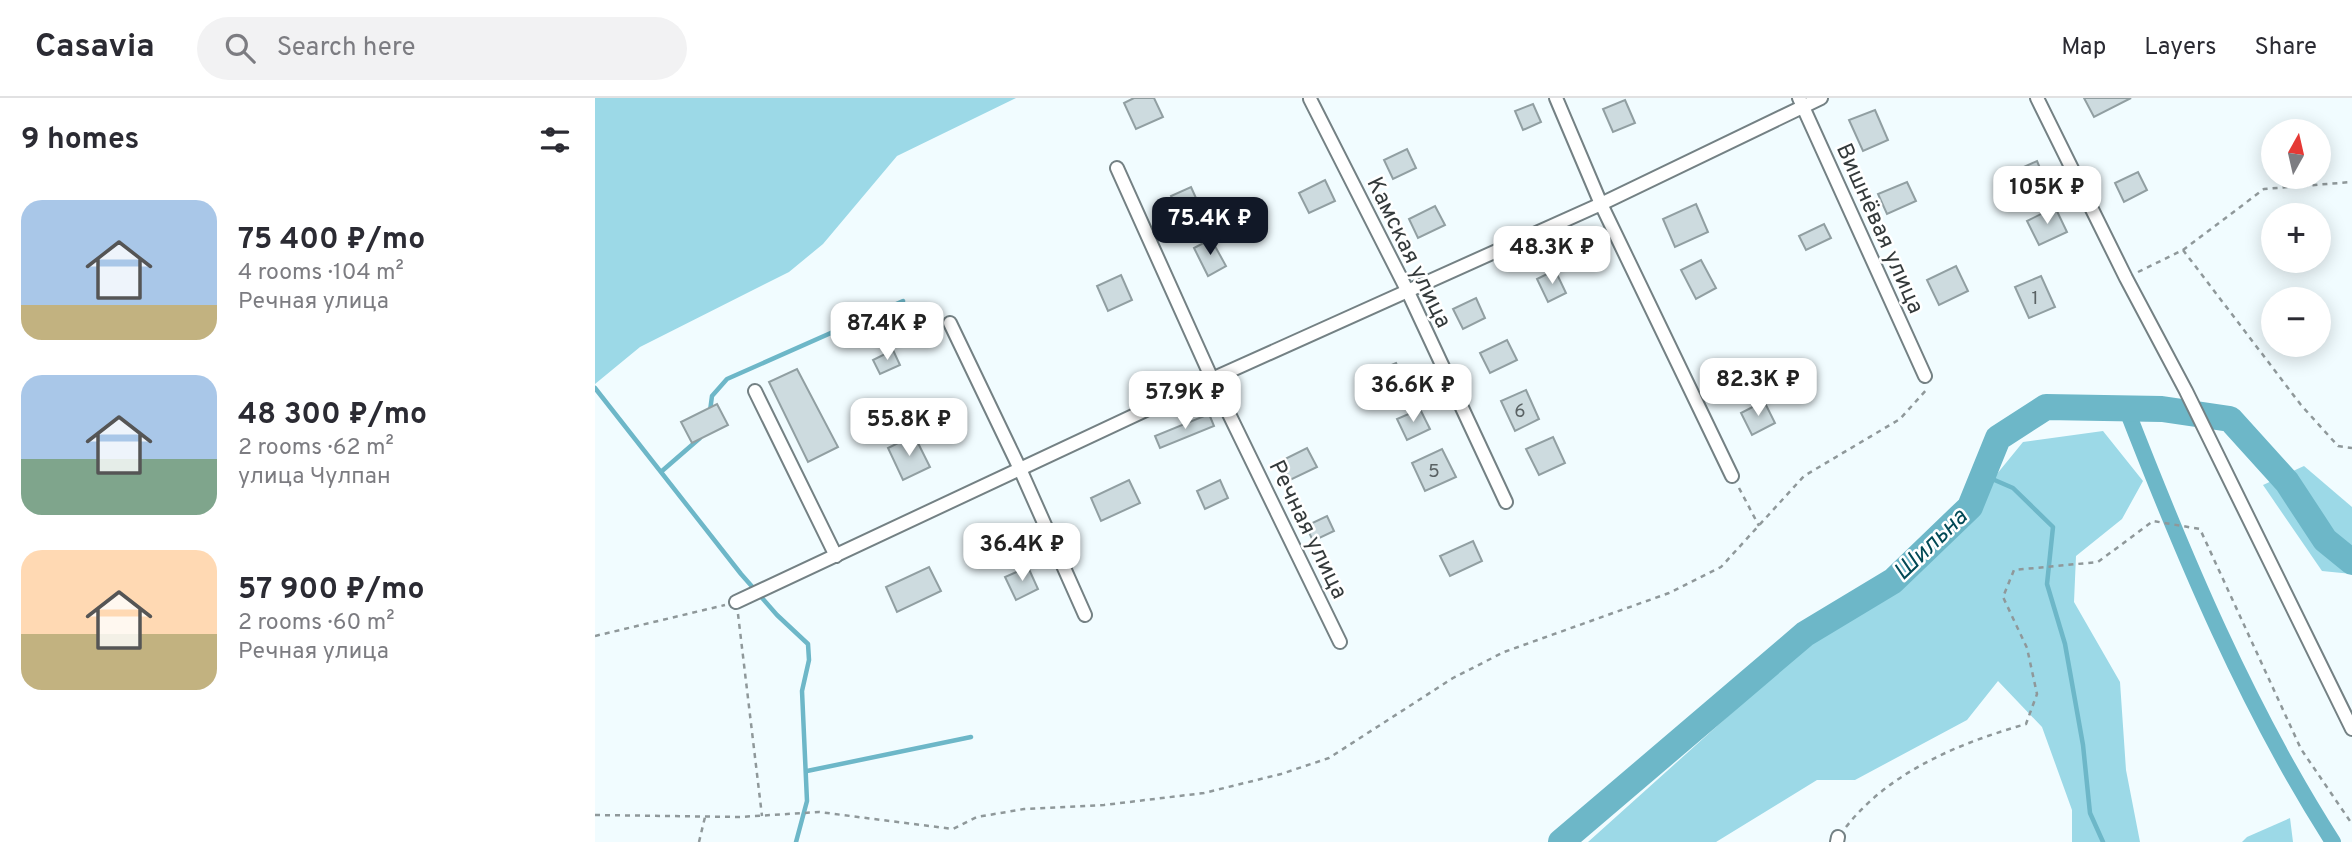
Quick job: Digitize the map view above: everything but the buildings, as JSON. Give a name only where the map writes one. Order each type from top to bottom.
[{"type":"street","points":[[1556,98],[1601,204],[1732,476]]},
{"type":"street","points":[[736,602],[1212,379],[1601,204],[1801,102],[1821,98]]},
{"type":"street","points":[[2036,98],[2223,464],[2352,729]]},
{"type":"street","name":"Камская улица","points":[[1310,99],[1408,292],[1506,502]]},
{"type":"street","name":"Вишнёвая улица","points":[[1801,102],[1926,376]]},
{"type":"street","name":"Речная улица","points":[[1117,168],[1212,379],[1340,642]]},
{"type":"street","points":[[950,323],[1020,469],[1085,615]]},
{"type":"street","points":[[755,391],[836,556]]},
{"type":"path","points":[[2126,278],[2183,250],[2264,188],[2352,182]]},
{"type":"path","points":[[2183,250],[2301,405],[2338,446],[2352,448]]},
{"type":"path","points":[[595,815],[705,817],[819,812],[953,829],[977,817],[1024,808],[1104,805],[1204,793],[1281,774],[1329,758],[1453,678],[1504,652],[1669,593],[1721,567],[1804,476],[1900,419],[1931,386],[1926,376]]},
{"type":"path","points":[[1732,476],[1759,526]]},
{"type":"path","points":[[1837,840],[1859,810],[1928,759],[2026,724],[2036,694],[2027,648],[2003,597],[2014,570],[2098,562],[2153,521],[2200,529],[2301,749],[2352,824]]},
{"type":"path","points":[[595,636],[736,602],[762,816]]},
{"type":"path","points":[[699,842],[705,817]]},
{"type":"shaded area","points":[[595,98],[1016,98],[897,156],[823,244],[789,272],[640,347],[595,384]]},
{"type":"shaded area","points":[[2103,431],[2143,481],[2122,519],[2076,556],[2074,602],[2120,682],[2126,770],[2140,842],[2072,842],[2072,810],[2042,727],[1998,681],[1967,720],[1855,780],[1817,780],[1716,842],[1588,842],[1814,639],[1897,586],[1970,507],[2023,442]]},
{"type":"shaded area","points":[[2304,466],[2352,507],[2352,574],[2322,571],[2263,485]]},
{"type":"shaded area","points":[[2290,818],[2293,842],[2242,842],[2247,837]]},
{"type":"waterway","points":[[710,411],[712,396],[727,379],[903,301]]},
{"type":"waterway","points":[[595,388],[741,574],[777,615],[808,644],[809,660],[802,691],[807,801],[796,842]]},
{"type":"waterway","name":"Шильна","points":[[1561,842],[1805,634],[1893,581],[1970,507],[1998,438],[2046,407],[2162,409],[2230,419],[2287,482],[2325,540],[2352,562]]},
{"type":"waterway","points":[[2126,408],[2219,631],[2273,739],[2333,842]]},
{"type":"waterway","points":[[662,471],[700,438]]},
{"type":"waterway","points":[[1983,475],[2013,488],[2053,527],[2047,584],[2065,644],[2083,745],[2090,813],[2103,842]]},
{"type":"waterway","points":[[807,771],[971,737]]}]
